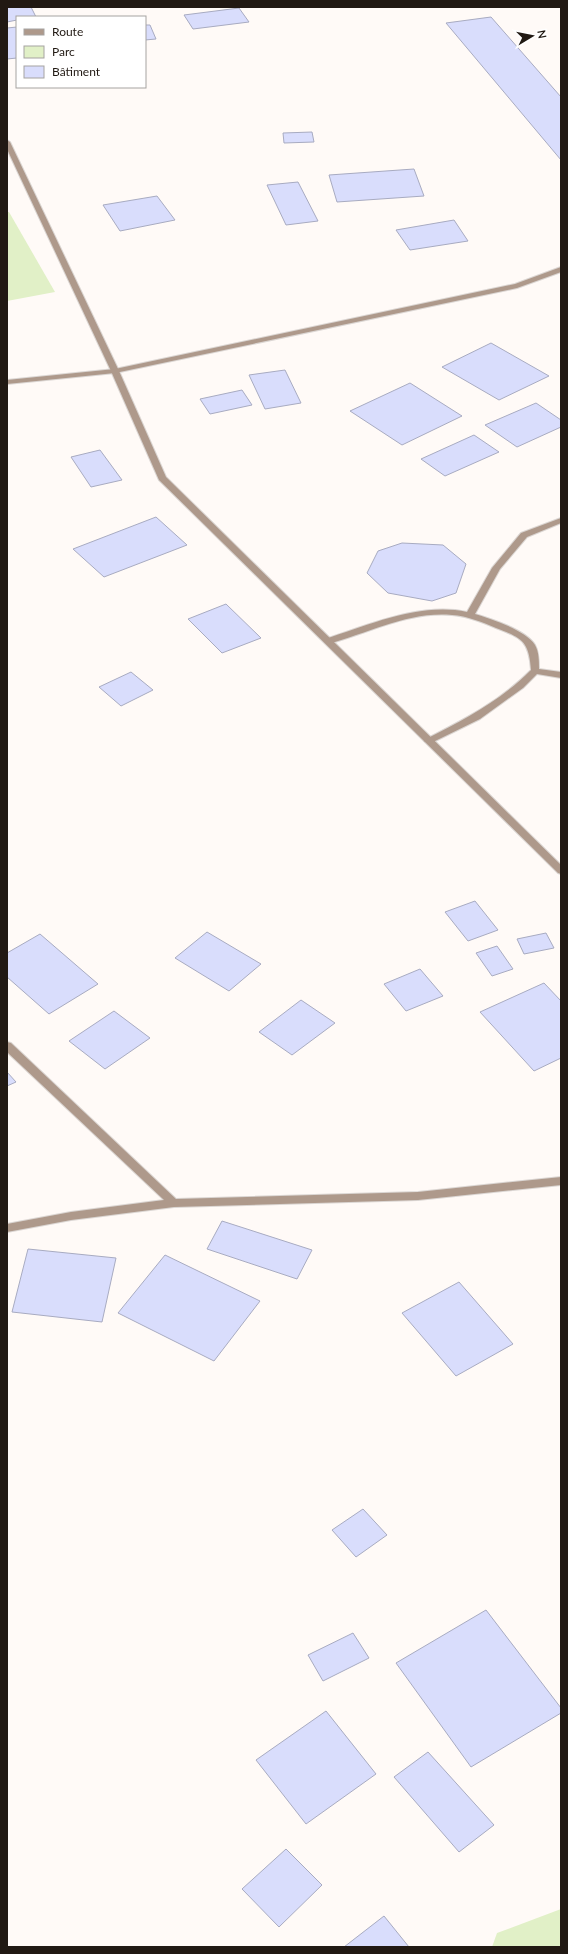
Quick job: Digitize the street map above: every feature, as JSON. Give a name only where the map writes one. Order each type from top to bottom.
[{"type":"street","points":[[7,142],[115,371],[162,478],[561,871]]},
{"type":"street","points":[[7,382],[115,371],[517,286],[561,269]]},
{"type":"street","points":[[470,615],[496,568],[524,534],[561,520]]},
{"type":"street","points":[[328,641],[412,616],[447,612],[470,615],[526,639],[535,652],[536,671],[520,686],[476,717],[429,741]]},
{"type":"street","points":[[536,671],[561,675]]},
{"type":"street","points":[[7,1046],[174,1203]]},
{"type":"street","points":[[7,1228],[71,1216],[174,1203],[418,1196],[561,1181]]},
{"type":"green space","points":[[7,212],[9,212],[55,292],[7,301]]},
{"type":"green space","points":[[561,1909],[561,1947],[492,1947],[497,1933]]},
{"type":"building","points":[[7,7],[31,7],[36,16],[16,16],[16,20],[7,22]]},
{"type":"building","points":[[239,8],[249,22],[193,29],[184,15]]},
{"type":"building","points":[[491,17],[561,97],[561,160],[446,23]]},
{"type":"building","points":[[146,25],[150,25],[156,39],[146,40]]},
{"type":"building","points":[[16,27],[16,58],[7,59],[7,28]]},
{"type":"building","points":[[312,132],[314,142],[284,143],[283,133]]},
{"type":"building","points":[[414,169],[424,196],[337,202],[329,175]]},
{"type":"building","points":[[298,182],[318,221],[286,225],[267,185]]},
{"type":"building","points":[[157,196],[175,220],[120,231],[103,205]]},
{"type":"building","points":[[454,220],[468,241],[410,250],[396,230]]},
{"type":"building","points":[[491,343],[549,376],[499,400],[442,367]]},
{"type":"building","points":[[285,370],[301,403],[265,409],[249,375]]},
{"type":"building","points":[[410,383],[462,416],[402,445],[350,411]]},
{"type":"building","points":[[242,390],[252,405],[210,414],[200,399]]},
{"type":"building","points":[[536,403],[561,420],[561,427],[517,447],[485,425]]},
{"type":"building","points":[[474,435],[499,452],[445,476],[421,459]]},
{"type":"building","points":[[100,450],[122,480],[91,487],[71,457]]},
{"type":"building","points":[[156,517],[187,545],[104,577],[73,549]]},
{"type":"building","points":[[402,543],[443,545],[466,564],[456,593],[432,601],[388,593],[367,573],[378,551]]},
{"type":"building","points":[[226,604],[261,638],[222,653],[188,619]]},
{"type":"building","points":[[131,672],[153,690],[121,706],[99,687]]},
{"type":"building","points":[[475,901],[498,930],[468,941],[445,912]]},
{"type":"building","points":[[207,932],[261,964],[229,991],[175,958]]},
{"type":"building","points":[[546,933],[554,948],[524,954],[517,939]]},
{"type":"building","points":[[40,934],[98,984],[49,1014],[7,977],[7,953]]},
{"type":"building","points":[[497,946],[513,969],[492,976],[476,953]]},
{"type":"building","points":[[420,969],[443,996],[406,1011],[384,984]]},
{"type":"building","points":[[544,983],[561,1001],[561,1058],[534,1071],[480,1012]]},
{"type":"building","points":[[301,1000],[335,1023],[292,1055],[259,1032]]},
{"type":"building","points":[[114,1011],[150,1038],[105,1069],[69,1041]]},
{"type":"building","points":[[7,1072],[16,1082],[7,1086]]},
{"type":"building","points":[[222,1221],[312,1250],[297,1279],[207,1249]]},
{"type":"building","points":[[28,1249],[116,1258],[102,1322],[12,1312]]},
{"type":"building","points":[[165,1255],[260,1301],[214,1361],[118,1313]]},
{"type":"building","points":[[459,1282],[513,1344],[456,1376],[402,1313]]},
{"type":"building","points":[[363,1509],[387,1535],[356,1557],[332,1530]]},
{"type":"building","points":[[486,1610],[561,1708],[561,1713],[471,1767],[396,1663]]},
{"type":"building","points":[[353,1633],[369,1658],[323,1681],[308,1655]]},
{"type":"building","points":[[326,1711],[376,1774],[306,1824],[256,1760]]},
{"type":"building","points":[[428,1752],[494,1825],[459,1852],[394,1777]]},
{"type":"building","points":[[286,1849],[322,1885],[279,1927],[242,1889]]},
{"type":"building","points":[[384,1916],[409,1947],[344,1947]]}]
